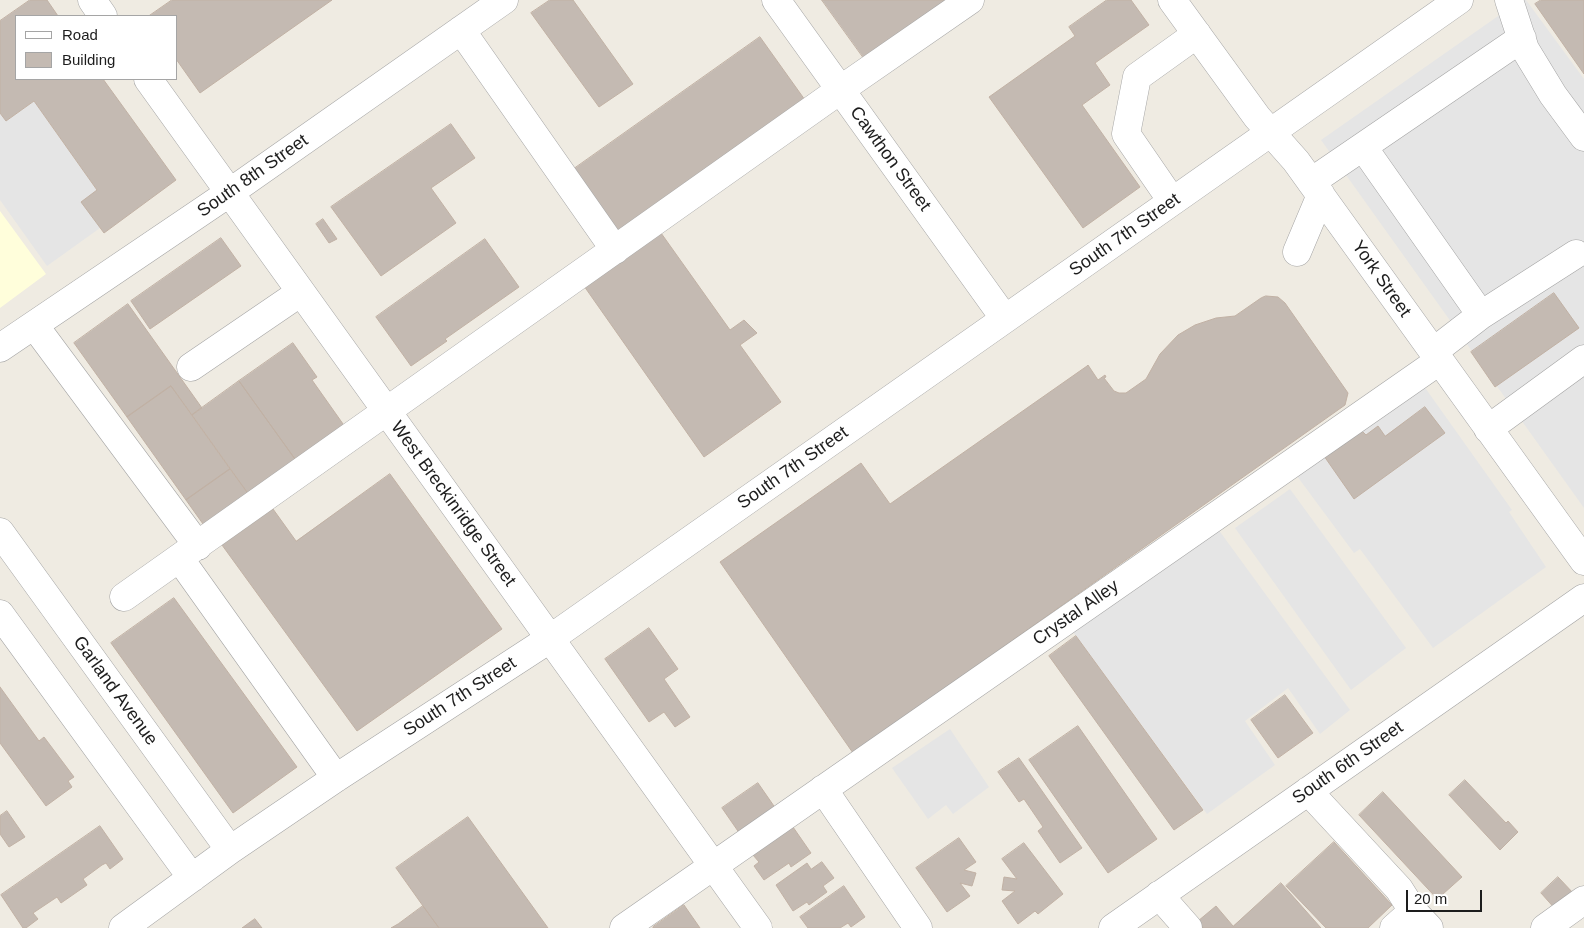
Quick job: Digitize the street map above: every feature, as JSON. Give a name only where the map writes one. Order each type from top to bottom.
[{"type":"street","points":[[92,0],[102,15]]},
{"type":"street","name":"South 8th Street","points":[[0,348],[230,193],[504,0]]},
{"type":"street","name":"Cawthon Street","points":[[776,0],[1005,319]]},
{"type":"street","points":[[124,597],[970,0]]},
{"type":"street","name":"York Street","points":[[1172,0],[1257,116],[1296,161],[1316,188],[1584,562]]},
{"type":"street","name":"South 7th Street","points":[[123,928],[230,850],[336,778],[551,638],[1458,0]]},
{"type":"street","points":[[1509,0],[1525,49],[1553,95],[1584,137]]},
{"type":"street","points":[[461,30],[615,250]]},
{"type":"street","points":[[1172,201],[1126,134],[1137,77],[1197,34]]},
{"type":"street","points":[[1297,252],[1316,188],[1363,147],[1522,38]]},
{"type":"street","name":"West Breckinridge Street","points":[[149,80],[758,928]]},
{"type":"street","points":[[1363,147],[1481,315]]},
{"type":"street","name":"Crystal Alley","points":[[624,928],[1436,357],[1481,315],[1581,256]]},
{"type":"street","points":[[191,367],[301,292]]},
{"type":"street","points":[[34,325],[189,552],[336,778]]},
{"type":"street","points":[[1488,429],[1584,359]]},
{"type":"street","name":"Garland Avenue","points":[[0,532],[230,850]]},
{"type":"street","name":"South 6th Street","points":[[1113,928],[1584,598]]},
{"type":"street","points":[[0,614],[192,878]]},
{"type":"street","points":[[823,789],[918,928]]},
{"type":"street","points":[[1308,791],[1399,889],[1412,922]]},
{"type":"street","points":[[1159,895],[1188,928]]},
{"type":"street","points":[[1545,928],[1584,900]]},
{"type":"shaded area","points":[[1521,0],[1526,0],[1584,79],[1584,508],[1321,140]]},
{"type":"shaded area","points":[[34,101],[97,190],[100,228],[47,266],[0,200],[0,113],[6,121]]},
{"type":"shaded area","points":[[0,211],[46,274],[0,308]]},
{"type":"shaded area","points":[[1421,382],[1512,510],[1509,512],[1546,567],[1433,648],[1360,549],[1354,553],[1291,468]]},
{"type":"shaded area","points":[[1290,489],[1406,648],[1351,690],[1235,528]]},
{"type":"shaded area","points":[[1218,529],[1350,710],[1320,734],[1288,688],[1245,721],[1275,765],[1207,814],[1068,625]]},
{"type":"shaded area","points":[[950,729],[989,787],[953,814],[946,805],[928,819],[892,768]]},
{"type":"building","points":[[30,0],[47,0],[57,15],[15,15],[15,80],[104,80],[176,180],[104,233],[81,202],[97,190],[34,101],[6,121],[0,113],[0,21]]},
{"type":"building","points":[[172,0],[332,0],[200,93],[178,62],[178,15],[150,15]]},
{"type":"building","points":[[550,0],[573,0],[633,84],[599,107],[531,13]]},
{"type":"building","points":[[822,0],[953,0],[866,61]]},
{"type":"building","points":[[1107,0],[1131,0],[1149,25],[1095,63],[1110,85],[1082,105],[1140,187],[1083,228],[989,97],[1075,36],[1069,27]]},
{"type":"building","points":[[1541,0],[1584,0],[1584,74],[1535,4]]},
{"type":"building","points":[[760,37],[810,107],[621,241],[571,171]]},
{"type":"building","points":[[451,124],[475,158],[431,188],[456,223],[381,276],[331,207]]},
{"type":"building","points":[[323,219],[337,239],[329,243],[316,224]]},
{"type":"building","points":[[661,233],[730,330],[744,320],[757,333],[740,345],[781,402],[704,457],[584,286]]},
{"type":"building","points":[[221,238],[241,266],[150,329],[131,301]]},
{"type":"building","points":[[485,239],[519,287],[445,339],[447,341],[411,366],[376,317]]},
{"type":"building","points":[[1554,293],[1579,328],[1495,387],[1471,352]]},
{"type":"building","points":[[1266,296],[1278,297],[1285,303],[1348,393],[1345,405],[853,753],[720,562],[861,463],[890,504],[1088,365],[1098,380],[1105,375],[1106,377],[1104,378],[1114,391],[1126,393],[1146,379],[1160,354],[1178,335],[1195,325],[1216,318],[1235,316]]},
{"type":"building","points":[[128,304],[202,408],[192,415],[171,386],[127,417],[74,343]]},
{"type":"building","points":[[293,343],[317,377],[312,380],[348,431],[300,466],[239,381]]},
{"type":"building","points":[[239,381],[300,466],[252,499],[192,415]]},
{"type":"building","points":[[171,386],[230,469],[186,500],[127,417]]},
{"type":"building","points":[[1425,407],[1445,433],[1354,499],[1324,456],[1361,430],[1366,435],[1378,426],[1385,436]]},
{"type":"building","points":[[230,469],[252,499],[208,531],[186,500]]},
{"type":"building","points":[[390,474],[502,629],[357,731],[222,545],[273,509],[296,541]]},
{"type":"building","points":[[174,598],[297,767],[233,813],[111,643]]},
{"type":"building","points":[[649,628],[678,669],[664,679],[690,717],[675,727],[664,712],[649,722],[605,659]]},
{"type":"building","points":[[1076,636],[1203,810],[1174,830],[1049,656]]},
{"type":"building","points":[[0,687],[39,741],[44,737],[74,777],[68,781],[72,787],[46,806],[0,743]]},
{"type":"building","points":[[1285,695],[1313,733],[1278,758],[1251,720]]},
{"type":"building","points":[[1078,726],[1157,839],[1108,873],[1029,760]]},
{"type":"building","points":[[1019,758],[1082,848],[1060,863],[1038,831],[1043,827],[1039,821],[1024,799],[1019,802],[998,772]]},
{"type":"building","points":[[1465,780],[1506,823],[1508,821],[1518,832],[1500,850],[1449,795]]},
{"type":"building","points":[[758,783],[776,809],[740,834],[722,808]]},
{"type":"building","points":[[1383,792],[1462,877],[1443,894],[1447,899],[1442,904],[1359,815]]},
{"type":"building","points":[[7,811],[25,837],[9,847],[0,834],[0,816]]},
{"type":"building","points":[[468,817],[548,928],[439,928],[423,906],[396,868]]},
{"type":"building","points":[[100,826],[123,859],[110,869],[106,863],[102,865],[83,879],[87,885],[61,903],[57,897],[33,913],[38,919],[26,928],[23,928],[1,895]]},
{"type":"building","points":[[793,827],[811,853],[791,867],[789,863],[764,880],[754,866],[759,862],[753,855]]},
{"type":"building","points":[[959,838],[976,862],[964,870],[976,873],[972,886],[960,883],[970,896],[947,912],[916,868]]},
{"type":"building","points":[[1334,842],[1392,905],[1368,928],[1326,928],[1286,886]]},
{"type":"building","points":[[1024,843],[1063,894],[1038,914],[1035,911],[1018,924],[1002,901],[1015,891],[1002,890],[1004,877],[1017,879],[1002,859]]},
{"type":"building","points":[[822,862],[834,878],[823,886],[827,892],[809,905],[807,902],[793,911],[776,885],[807,863],[811,869]]},
{"type":"building","points":[[1558,877],[1575,895],[1557,911],[1541,893]]},
{"type":"building","points":[[1281,883],[1321,928],[1203,928],[1198,921],[1216,906],[1233,926]]},
{"type":"building","points":[[844,886],[865,917],[851,927],[848,923],[840,928],[808,928],[800,917]]},
{"type":"building","points":[[684,905],[700,928],[653,928],[653,927]]},
{"type":"building","points":[[423,906],[439,928],[391,928],[398,924]]},
{"type":"building","points":[[255,919],[262,928],[242,928],[253,920]]}]
